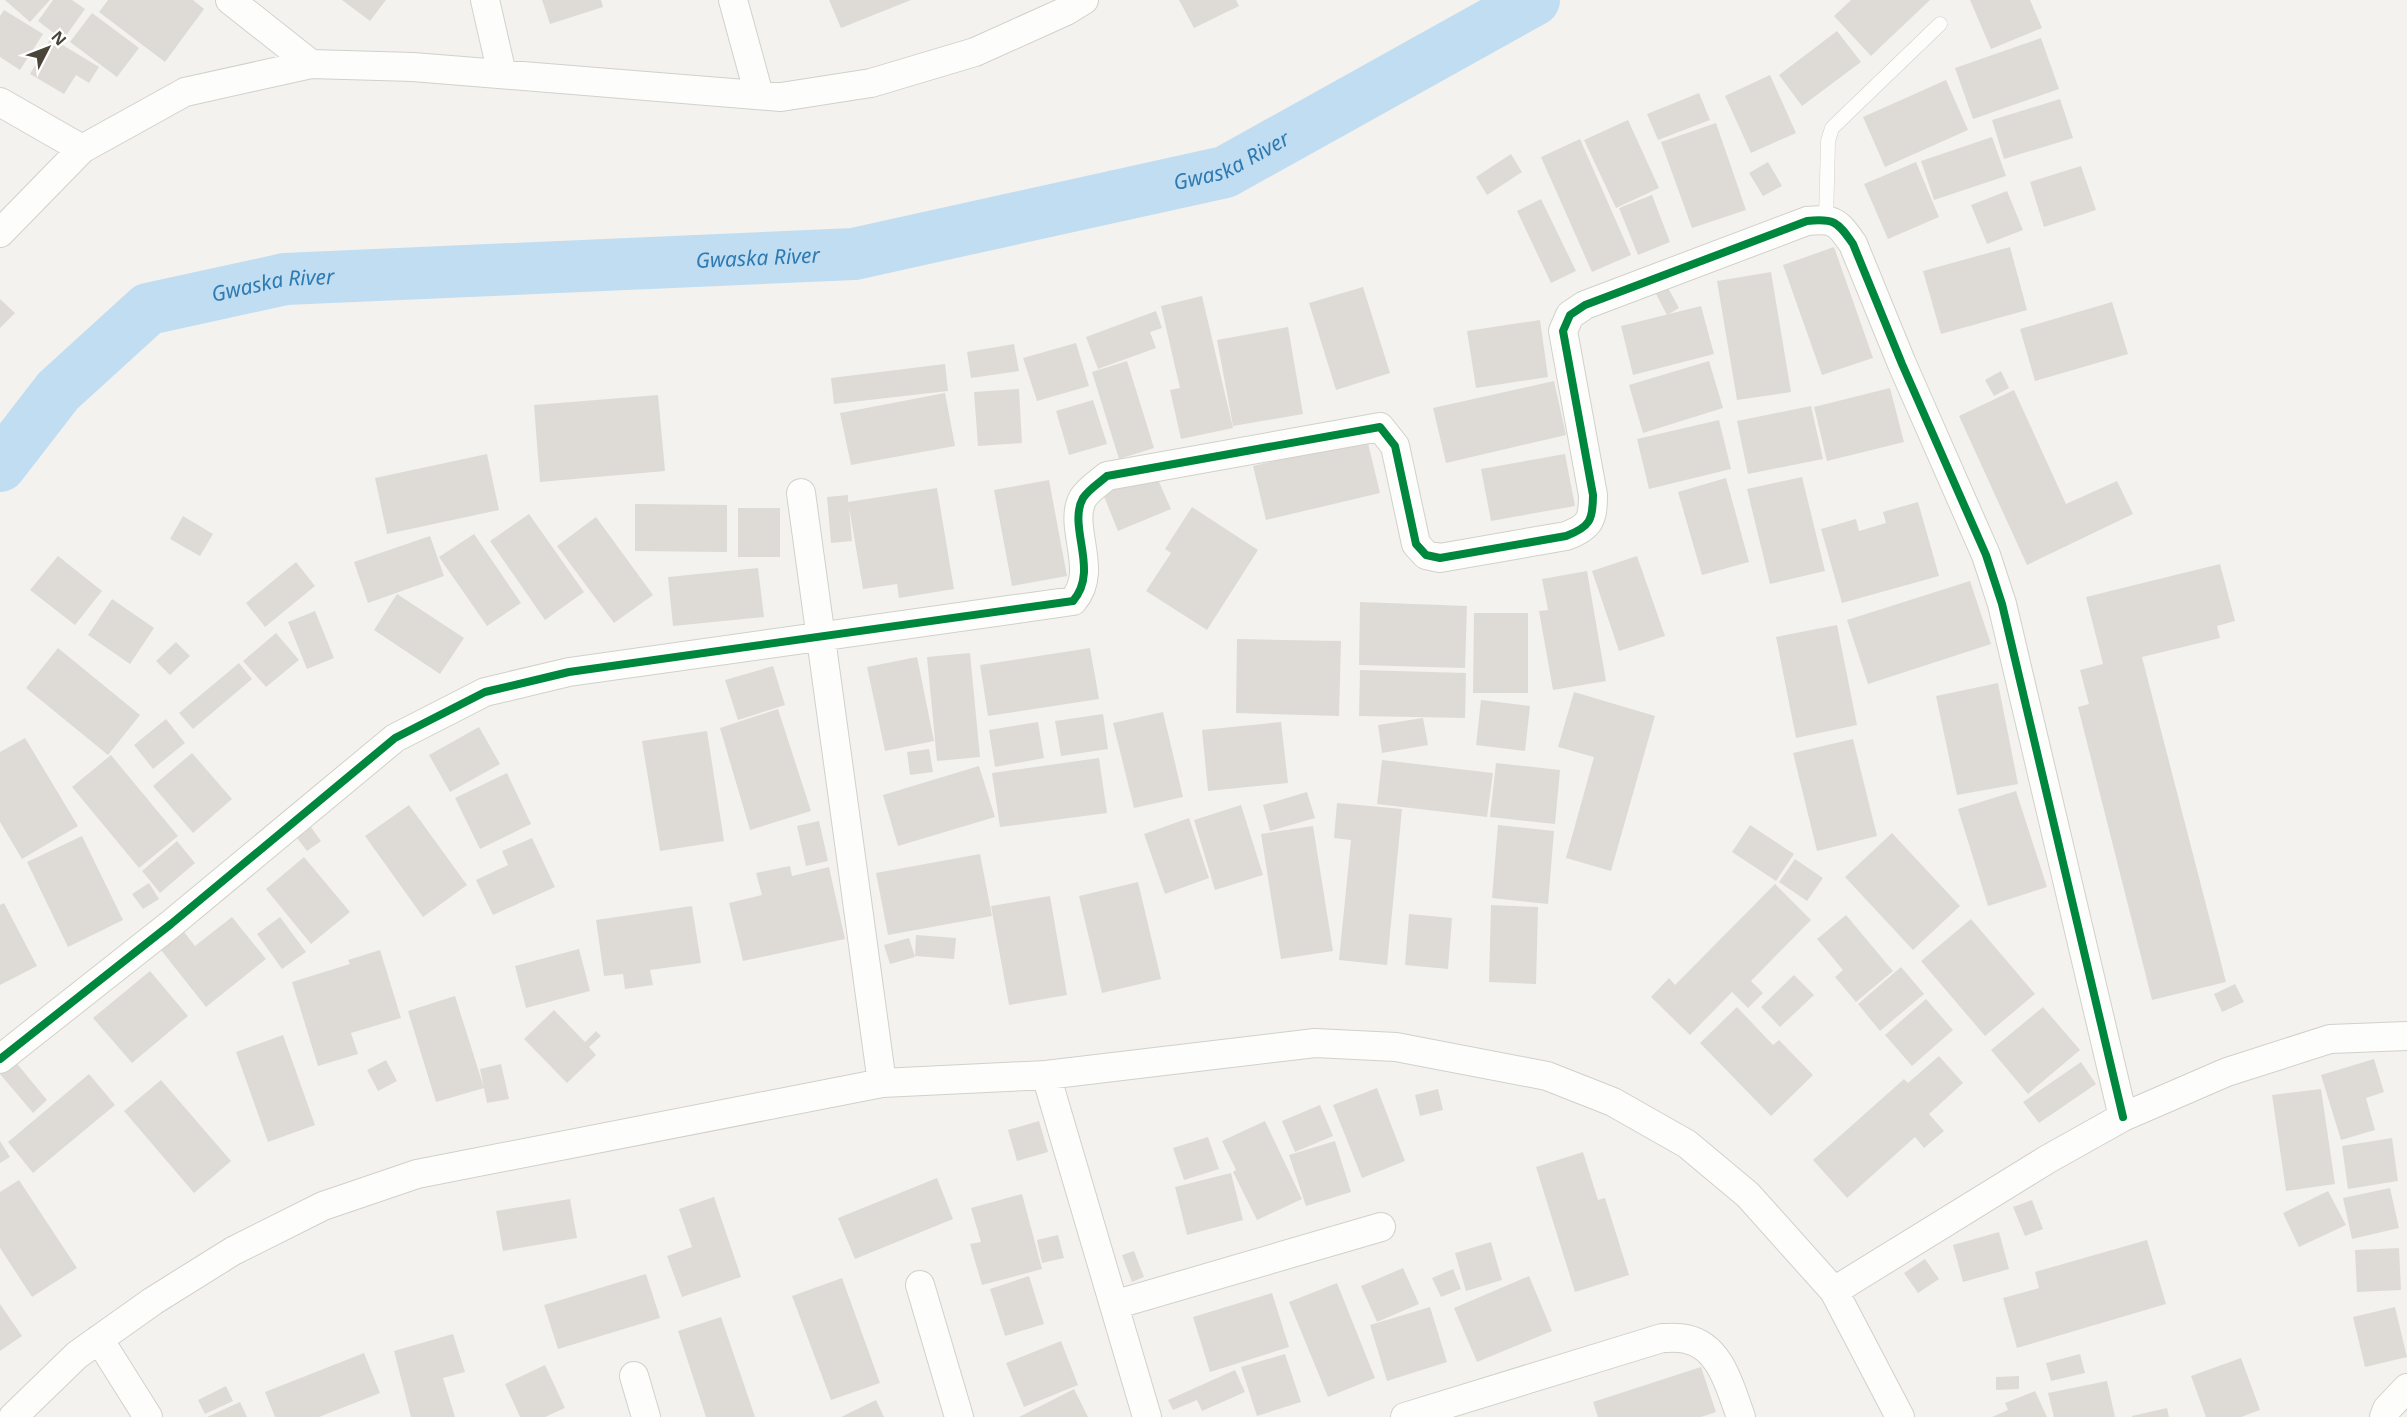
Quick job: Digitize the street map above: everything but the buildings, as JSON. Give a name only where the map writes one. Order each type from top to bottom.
[{"type":"street","points":[[230,0],[311,64]]},
{"type":"street","points":[[485,0],[502,74]]},
{"type":"street","points":[[733,0],[759,95]]},
{"type":"street","points":[[0,233],[82,149],[185,93],[311,64],[413,67],[781,97],[871,83],[975,52],[1066,11],[1084,0]]},
{"type":"street","points":[[0,102],[82,149]]},
{"type":"street","points":[[0,1059],[171,924],[395,738],[485,692],[569,672],[820,639],[1073,602],[1081,592],[1084,579],[1080,517],[1082,500],[1107,476],[1380,427],[1395,446],[1416,544],[1426,555],[1440,558],[1566,536],[1583,530],[1593,515],[1593,495],[1563,331],[1570,315],[1586,305],[1807,221],[1826,219],[1841,227],[1853,244],[1902,364],[1986,555],[2002,604],[2123,1117]]},
{"type":"street","points":[[801,493],[882,1083]]},
{"type":"street","points":[[1834,1291],[2048,1159],[2123,1117],[2228,1072],[2330,1039],[2407,1036]]},
{"type":"street","points":[[13,1417],[77,1355],[153,1301],[233,1251],[323,1206],[417,1174],[882,1083],[1046,1075],[1315,1043],[1396,1047],[1547,1076],[1613,1102],[1687,1144],[1748,1195],[1834,1291],[1900,1417]]},
{"type":"street","points":[[1046,1075],[1147,1417]]},
{"type":"street","points":[[1114,1305],[1381,1227]]},
{"type":"street","points":[[920,1285],[959,1417]]},
{"type":"street","points":[[1406,1417],[1662,1338],[1686,1339],[1705,1348],[1723,1367],[1741,1417]]},
{"type":"street","points":[[99,1339],[148,1417]]},
{"type":"street","points":[[634,1376],[646,1417]]},
{"type":"street","points":[[2384,1417],[2387,1409],[2407,1388]]},
{"type":"lane","points":[[1826,219],[1828,141],[1832,128],[1940,24]]},
{"type":"waterway","name":"Gwaska River","points":[[0,466],[58,391],[148,309],[285,279],[854,254],[1225,172],[1534,0]]},
{"type":"cycle path","points":[[0,1059],[171,924],[395,738],[485,692],[569,672],[1073,601],[1081,589],[1084,576],[1078,522],[1079,509],[1085,495],[1107,476],[1380,427],[1395,446],[1416,544],[1426,555],[1440,558],[1574,533],[1585,526],[1591,517],[1593,495],[1563,331],[1570,315],[1585,305],[1807,221],[1823,220],[1839,226],[1853,244],[1902,364],[1986,555],[2002,604],[2123,1117]]}]
